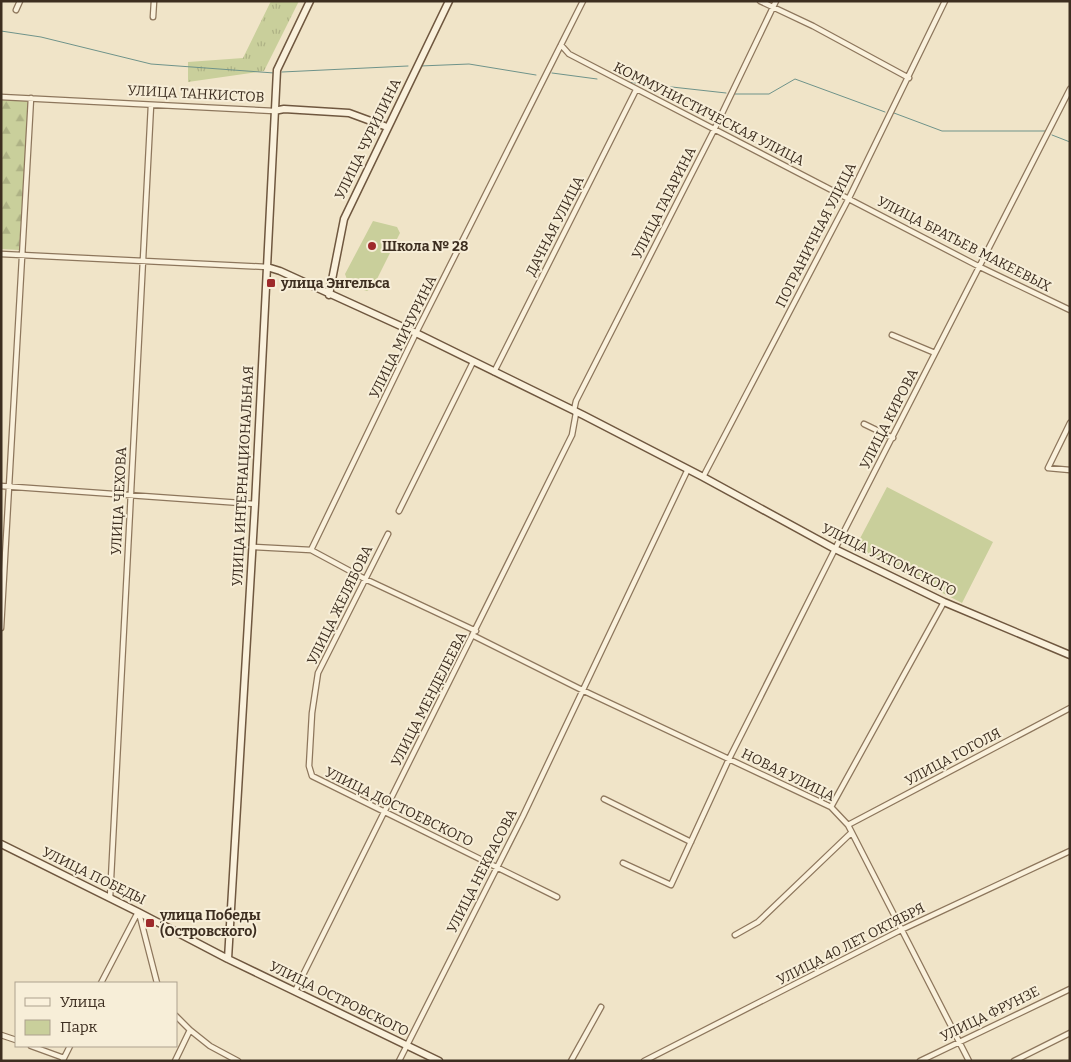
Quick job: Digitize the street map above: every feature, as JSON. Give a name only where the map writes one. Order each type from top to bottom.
[{"type":"main road","name":"УЛИЦА ИНТЕРНАЦИОНАЛЬНАЯ","points":[[228,960],[255,504],[277,70],[310,1]]},
{"type":"main road","name":"УЛИЦА ЧУРИЛИНА","points":[[329,294],[344,219],[449,1]]},
{"type":"main road","name":"УЛИЦА ТАНКИСТОВ","points":[[274,111],[284,109],[350,113],[387,128]]},
{"type":"main road","points":[[267,267],[416,334],[704,477]]},
{"type":"main road","name":"УЛИЦА УХТОМСКОГО","points":[[704,477],[834,549],[944,602],[1070,655]]},
{"type":"main road","name":"УЛИЦА ПОБЕДЫ","points":[[1,844],[138,912],[228,960]]},
{"type":"main road","name":"УЛИЦА ОСТРОВСКОГО","points":[[228,960],[439,1061]]},
{"type":"street","points":[[16,10],[20,1]]},
{"type":"street","points":[[154,1],[154,17]]},
{"type":"street","name":"УЛИЦА МИЧУРИНА","points":[[311,550],[416,334],[583,1]]},
{"type":"street","points":[[760,1],[813,26],[909,78]]},
{"type":"street","name":"УЛИЦА ГАГАРИНА","points":[[576,413],[574,410],[576,401],[714,130],[776,1]]},
{"type":"street","name":"ПОГРАНИЧНАЯ УЛИЦА","points":[[704,477],[849,198],[946,1]]},
{"type":"street","name":"КОММУНИСТИЧЕСКАЯ УЛИЦА","points":[[561,45],[569,54],[636,90],[849,198]]},
{"type":"street","name":"УЛИЦА КИРОВА","points":[[623,863],[671,884],[730,759],[834,549],[893,438],[1070,89]]},
{"type":"street","name":"ДАЧНАЯ УЛИЦА","points":[[494,372],[636,90]]},
{"type":"street","name":"УЛИЦА ТАНКИСТОВ","points":[[1,97],[274,111]]},
{"type":"street","points":[[1,628],[21,255],[32,98]]},
{"type":"street","name":"УЛИЦА ЧЕХОВА","points":[[110,898],[151,105]]},
{"type":"street","name":"УЛИЦА БРАТЬЕВ МАКЕЕВЫХ","points":[[849,198],[980,267],[1070,310]]},
{"type":"street","points":[[1,254],[267,267]]},
{"type":"street","points":[[892,335],[935,353]]},
{"type":"street","points":[[400,511],[473,362]]},
{"type":"street","name":"УЛИЦА МЕНДЕЛЕЕВА","points":[[295,991],[572,435],[576,413]]},
{"type":"street","points":[[1070,423],[1048,468],[1070,470]]},
{"type":"street","points":[[864,424],[893,438]]},
{"type":"street","name":"УЛИЦА НЕКРАСОВА","points":[[399,1061],[497,868],[688,469]]},
{"type":"street","points":[[1,486],[255,504]]},
{"type":"street","name":"УЛИЦА ЖЕЛЯБОВА","points":[[312,776],[310,766],[312,713],[318,673],[388,534]]},
{"type":"street","points":[[252,547],[311,550]]},
{"type":"street","name":"НОВАЯ УЛИЦА","points":[[311,550],[475,633],[582,690],[831,807],[848,825],[969,1061]]},
{"type":"street","points":[[831,807],[944,602]]},
{"type":"street","name":"УЛИЦА ГОГОЛЯ","points":[[848,825],[1070,708]]},
{"type":"street","name":"УЛИЦА ДОСТОЕВСКОГО","points":[[312,776],[557,897]]},
{"type":"street","points":[[604,799],[691,842]]},
{"type":"street","points":[[736,935],[758,922],[851,833]]},
{"type":"street","name":"УЛИЦА 40 ЛЕТ ОКТЯБРЯ","points":[[644,1061],[903,929],[1070,852]]},
{"type":"street","points":[[102,982],[138,912]]},
{"type":"street","points":[[138,912],[157,982]]},
{"type":"street","name":"УЛИЦА ФРУНЗЕ","points":[[920,1061],[1070,988]]},
{"type":"street","points":[[571,1061],[601,1007]]},
{"type":"street","points":[[178,1018],[210,1046],[238,1061]]},
{"type":"street","points":[[176,1060],[190,1030]]},
{"type":"street","points":[[1014,1061],[1070,1033]]},
{"type":"street","points":[[1,1035],[15,1040]]},
{"type":"street","points":[[34,1047],[64,1059],[70,1047]]},
{"type":"green space","points":[[271,1],[299,1],[264,71],[188,82],[188,62],[243,58]]},
{"type":"green space","points":[[1,100],[29,101],[19,250],[1,249]]},
{"type":"green space","points":[[373,221],[397,227],[400,233],[373,287],[367,291],[349,285],[345,274]]},
{"type":"green space","points":[[887,487],[993,542],[962,603],[855,548]]},
{"type":"waterway","points":[[1,31],[41,37],[151,64],[274,73]]},
{"type":"waterway","points":[[420,66],[469,64],[536,75]]},
{"type":"waterway","points":[[282,72],[408,66]]},
{"type":"waterway","points":[[552,73],[597,79]]},
{"type":"waterway","points":[[735,94],[769,94],[795,79],[885,112]]},
{"type":"waterway","points":[[627,82],[726,93]]},
{"type":"waterway","points":[[894,113],[942,131],[1045,131]]},
{"type":"waterway","points":[[1052,135],[1070,142]]},
{"type":"place","name":"Школа № 28","points":[[372,246]]},
{"type":"place","name":"улица Энгельса","points":[[271,283]]},
{"type":"place","name":"улица Победы (Островского)","points":[[150,923]]}]
